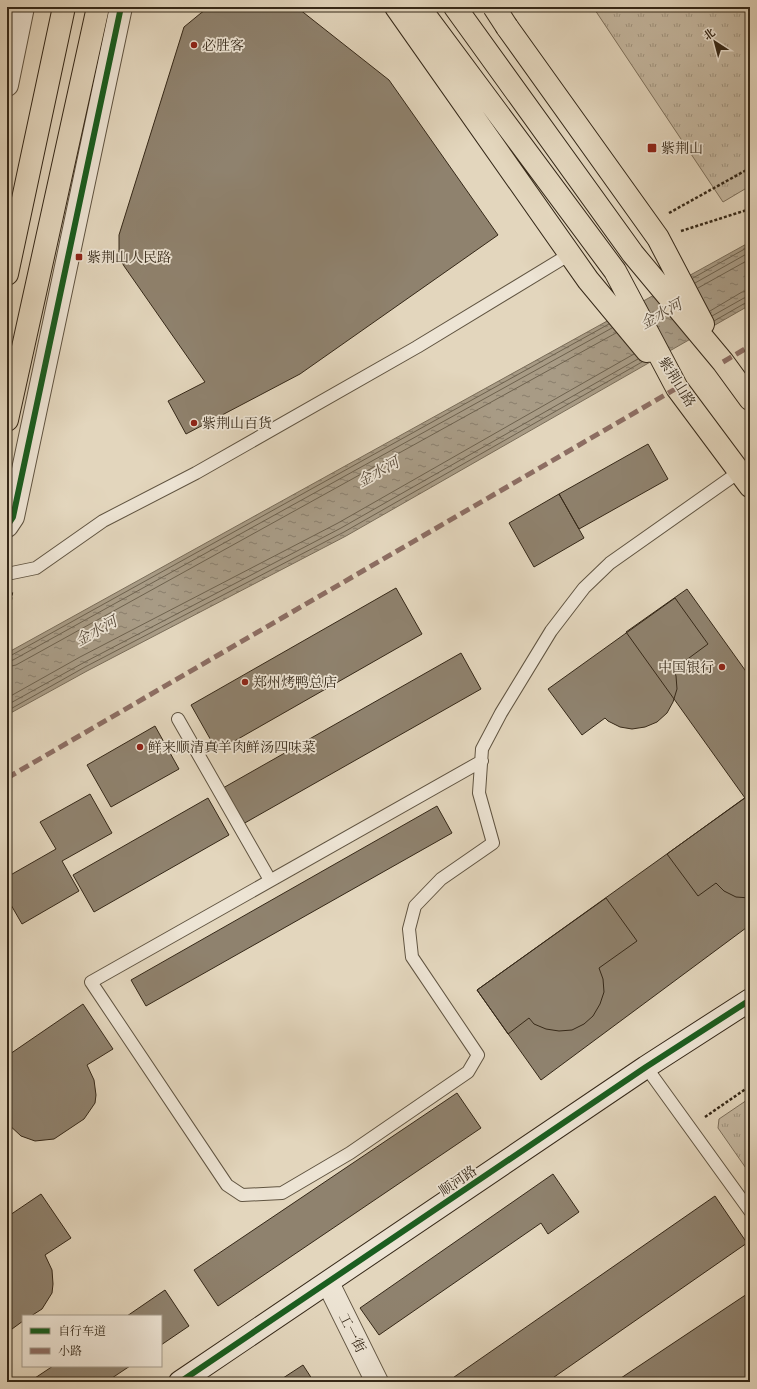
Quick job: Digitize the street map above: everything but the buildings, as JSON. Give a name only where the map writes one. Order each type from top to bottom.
[{"type":"main road","points":[[7,274],[64,7]]},
{"type":"main road","points":[[7,420],[98,7]]},
{"type":"main road","points":[[396,7],[588,280],[677,388]]},
{"type":"main road","name":"紫荆山路","points":[[419,7],[615,271],[677,388],[745,479]]},
{"type":"main road","points":[[455,7],[632,254],[723,362],[750,399]]},
{"type":"main road","points":[[494,7],[653,232],[723,362]]},
{"type":"street","points":[[7,85],[23,7]]},
{"type":"street","points":[[7,526],[13,517],[121,7]]},
{"type":"street","name":"顺河路","points":[[180,1382],[646,1067],[750,1000]]},
{"type":"street","name":"工一街","points":[[328,1283],[377,1382]]},
{"type":"lane","points":[[7,574],[36,568],[103,521],[196,473],[417,347],[570,254]]},
{"type":"lane","points":[[482,761],[92,982],[227,1185],[242,1195],[282,1193],[350,1153],[468,1072],[478,1055],[412,957],[409,929],[415,906],[441,879],[493,843],[479,793],[482,761],[482,749],[501,713],[552,631],[584,588],[616,558],[745,479]]},
{"type":"lane","points":[[178,718],[270,880]]},
{"type":"lane","points":[[646,1067],[750,1211]]},
{"type":"path","points":[[653,232],[750,168]]},
{"type":"path","points":[[653,232],[750,209]]},
{"type":"path","points":[[7,625],[8,619]]},
{"type":"path","points":[[690,1127],[750,1086]]},
{"type":"green space","points":[[593,7],[750,7],[750,186],[723,202]]},
{"type":"green space","points":[[750,1098],[750,1174],[718,1128],[719,1119]]},
{"type":"water","name":"金水河","points":[[750,242],[750,305],[346,536],[87,671],[7,715],[7,653]]},
{"type":"marked path","points":[[723,362],[750,346]]},
{"type":"marked path","points":[[7,778],[677,388]]},
{"type":"cycle path","points":[[7,526],[13,517],[121,7]]},
{"type":"cycle path","points":[[180,1382],[646,1067],[750,1000]]},
{"type":"place","name":"必胜客","points":[[194,45]]},
{"type":"place","name":"紫荆山","points":[[652,148]]},
{"type":"place","name":"紫荆山人民路","points":[[79,257]]},
{"type":"place","name":"紫荆山百货","points":[[194,423]]},
{"type":"place","name":"中国银行","points":[[722,667]]},
{"type":"place","name":"郑州烤鸭总店","points":[[245,682]]},
{"type":"place","name":"鲜来顺清真羊肉鲜汤四味菜","points":[[140,747]]}]
